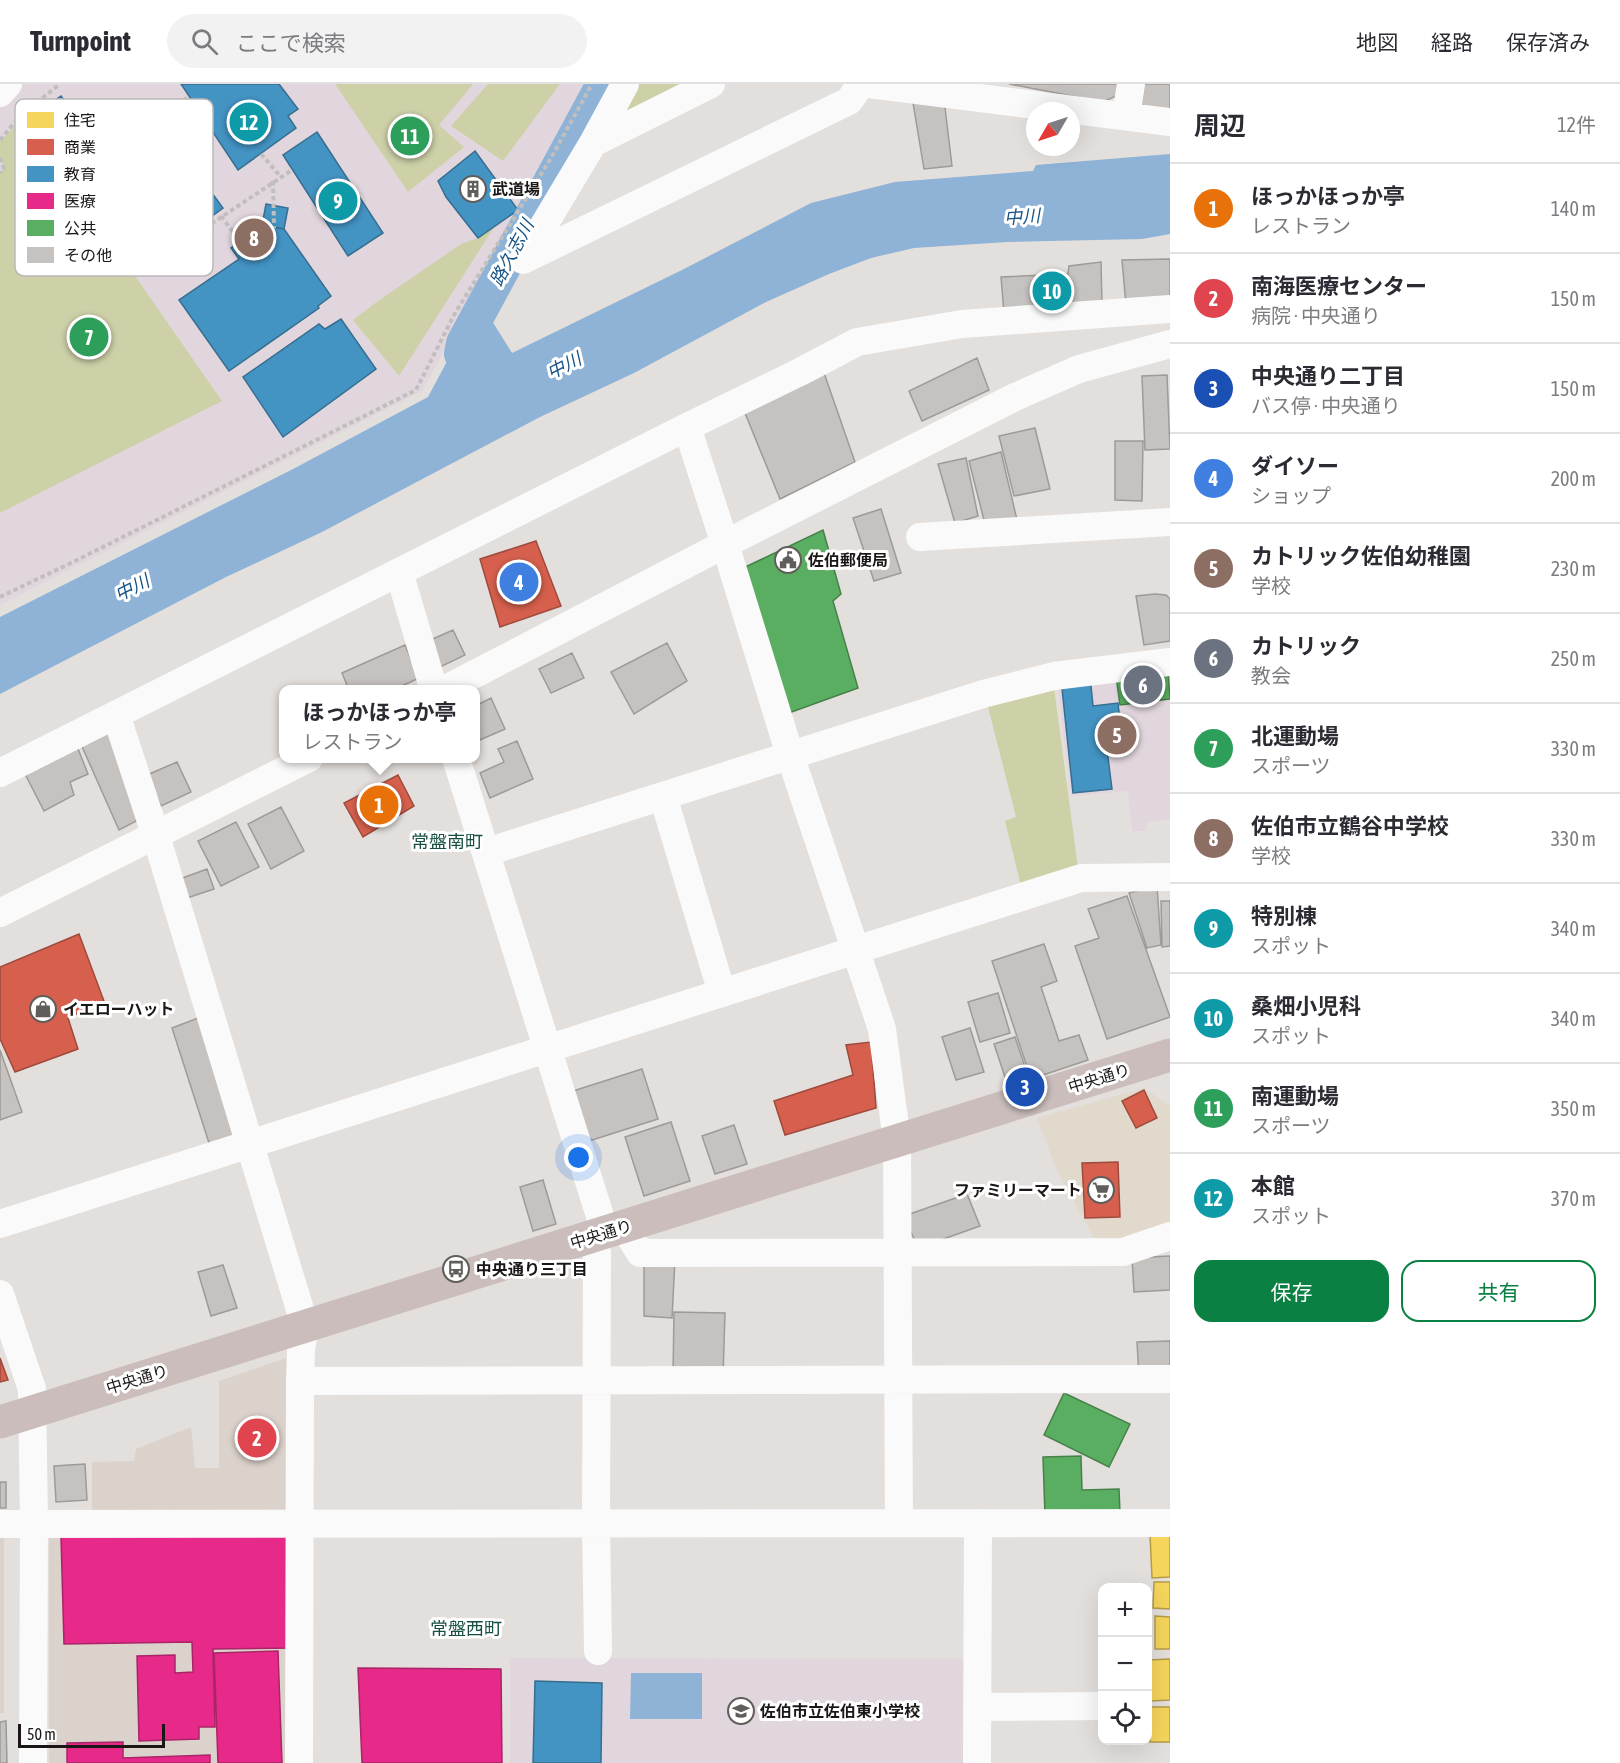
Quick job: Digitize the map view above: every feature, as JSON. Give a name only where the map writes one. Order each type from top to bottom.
[{"type":"highway","name":"中央通り","points":[[0,1422],[1170,1055]]},
{"type":"street","points":[[0,93],[8,84]]},
{"type":"street","points":[[625,84],[593,143],[523,260],[849,101],[861,84]]},
{"type":"street","points":[[593,143],[711,84]]},
{"type":"street","points":[[869,84],[1170,122]]},
{"type":"street","points":[[1126,116],[1131,84]]},
{"type":"street","points":[[0,774],[857,342],[962,324],[1170,309]]},
{"type":"street","points":[[454,685],[1015,397],[1079,369],[1170,344]]},
{"type":"street","points":[[687,427],[790,755],[882,1029],[897,1141],[899,1523]]},
{"type":"street","points":[[920,537],[1170,522]]},
{"type":"street","points":[[399,572],[433,685]]},
{"type":"street","points":[[487,852],[983,694],[1054,676],[1170,662]]},
{"type":"street","points":[[116,715],[156,836],[305,1326],[301,1350],[300,1381],[299,1763]]},
{"type":"street","points":[[0,913],[301,763]]},
{"type":"street","points":[[457,763],[608,1232],[640,1252],[1123,1252],[1170,1236]]},
{"type":"street","points":[[663,796],[722,993]]},
{"type":"street","points":[[0,1224],[1081,878],[1170,877]]},
{"type":"street","points":[[598,1651],[597,1255],[608,1232]]},
{"type":"street","points":[[0,1293],[32,1389],[33,1763]]},
{"type":"street","points":[[300,1381],[1170,1379]]},
{"type":"street","points":[[977,1763],[978,1523]]},
{"type":"street","points":[[0,1524],[1170,1523]]},
{"type":"street","points":[[977,1707],[1098,1706]]},
{"type":"path","points":[[41,99],[60,84]]},
{"type":"path","points":[[0,597],[416,390],[454,315],[551,158],[592,84]]},
{"type":"path","points":[[0,140],[15,122]]},
{"type":"path","points":[[261,154],[281,177]]},
{"type":"path","points":[[0,158],[4,169],[0,173]]},
{"type":"path","points":[[213,221],[292,169]]},
{"type":"path","points":[[213,222],[281,177]]},
{"type":"path","points":[[273,181],[274,228]]},
{"type":"path","points":[[221,216],[239,241],[258,225],[262,225]]},
{"type":"shaded area","points":[[0,84],[595,84],[422,391],[0,605]]},
{"type":"shaded area","points":[[1170,668],[1170,819],[1147,822],[1145,831],[1132,831],[1128,791],[1071,796],[1057,679]]},
{"type":"shaded area","points":[[1144,1088],[1170,1106],[1170,1231],[1098,1245],[1058,1173],[1037,1118]]},
{"type":"shaded area","points":[[292,1356],[296,1513],[92,1510],[92,1462],[134,1461],[136,1449],[191,1427],[195,1468],[219,1468],[219,1381]]},
{"type":"shaded area","points":[[294,1529],[291,1763],[49,1763],[49,1532]]},
{"type":"shaded area","points":[[0,1533],[4,1533],[4,1713],[0,1713]]},
{"type":"shaded area","name":"佐伯市立佐伯東小学校","points":[[510,1658],[972,1659],[971,1763],[510,1763]]},
{"type":"green space","points":[[335,84],[473,84],[439,125],[464,147],[408,192]]},
{"type":"green space","points":[[488,84],[560,84],[503,161],[451,126]]},
{"type":"green space","points":[[634,84],[696,84],[620,126]]},
{"type":"green space","points":[[15,126],[15,276],[135,276],[222,401],[0,513],[0,174],[4,168],[0,158],[0,141]]},
{"type":"green space","points":[[495,226],[399,376],[353,320],[461,244],[478,238]]},
{"type":"green space","points":[[1053,680],[1078,868],[1021,886],[1005,821],[1016,817],[986,699]]},
{"type":"water","name":"中川","points":[[1170,154],[1170,234],[1142,239],[1007,242],[914,248],[871,258],[829,274],[766,302],[634,373],[540,417],[322,532],[226,577],[0,694],[0,617],[295,468],[428,397],[475,309],[487,313],[512,353],[684,269],[811,203],[895,182],[1033,171],[1036,165]]},
{"type":"water","points":[[631,1673],[702,1673],[702,1719],[630,1719]]},
{"type":"building: 住宅","points":[[1170,1534],[1170,1577],[1152,1578],[1150,1535]]},
{"type":"building: 住宅","points":[[1154,1582],[1170,1582],[1170,1609],[1153,1608]]},
{"type":"building: 住宅","points":[[1155,1616],[1170,1617],[1170,1649],[1155,1649]]},
{"type":"building: 住宅","points":[[1170,1659],[1170,1700],[1152,1701],[1152,1660]]},
{"type":"building: 住宅","points":[[1152,1707],[1170,1707],[1170,1742],[1152,1742]]},
{"type":"building: 商業","points":[[536,541],[561,606],[500,627],[480,559]]},
{"type":"building: 商業","points":[[398,775],[414,806],[363,837],[344,803]]},
{"type":"building: 商業","name":"イエローハット","points":[[79,934],[104,1001],[68,1018],[78,1049],[15,1072],[0,1039],[0,967]]},
{"type":"building: 商業","points":[[871,1042],[876,1108],[785,1135],[774,1101],[853,1075],[846,1045]]},
{"type":"building: 商業","points":[[1144,1090],[1157,1118],[1136,1128],[1122,1101]]},
{"type":"building: 商業","name":"ファミリーマート","points":[[1118,1162],[1120,1217],[1085,1218],[1082,1163]]},
{"type":"building: 商業","points":[[0,1358],[8,1380],[0,1382]]},
{"type":"building: 教育","points":[[181,84],[279,84],[298,109],[288,116],[296,128],[238,170],[213,132],[213,99],[191,99]]},
{"type":"building: 教育","points":[[317,132],[383,233],[348,256],[283,155]]},
{"type":"building: 教育","name":"武道場","points":[[475,151],[518,210],[478,238],[446,197],[438,181]]},
{"type":"building: 教育","points":[[213,194],[223,208],[213,215]]},
{"type":"building: 教育","points":[[266,204],[288,208],[284,229],[262,225]]},
{"type":"building: 教育","points":[[262,225],[284,229],[331,296],[318,306],[319,308],[229,371],[179,300],[239,259],[231,248]]},
{"type":"building: 教育","points":[[341,319],[376,369],[283,437],[243,377],[319,324],[325,329]]},
{"type":"building: 教育","points":[[1090,676],[1093,706],[1118,703],[1123,749],[1107,750],[1112,789],[1073,793],[1061,679]]},
{"type":"building: 教育","points":[[535,1681],[602,1683],[601,1763],[533,1763]]},
{"type":"building: 医療","points":[[290,1533],[293,1648],[213,1649],[215,1727],[199,1727],[199,1739],[139,1741],[137,1656],[175,1655],[175,1673],[193,1672],[192,1642],[64,1644],[61,1537]]},
{"type":"building: 医療","points":[[278,1651],[282,1763],[218,1763],[214,1653]]},
{"type":"building: 医療","points":[[358,1668],[501,1669],[502,1763],[362,1763]]},
{"type":"building: 医療","points":[[123,1742],[123,1758],[210,1755],[210,1763],[67,1763],[67,1743]]},
{"type":"building: 公共","points":[[823,530],[841,594],[833,601],[858,688],[786,714],[739,570]]},
{"type":"building: 公共","points":[[1168,670],[1170,699],[1120,705],[1116,676]]},
{"type":"building: 公共","points":[[1064,1393],[1130,1424],[1109,1467],[1044,1435]]},
{"type":"building: 公共","points":[[1081,1456],[1082,1490],[1119,1489],[1120,1513],[1045,1516],[1043,1457]]},
{"type":"building: その他","points":[[1009,84],[1126,84],[1116,96],[1103,102]]},
{"type":"building: その他","points":[[1136,84],[1170,84],[1170,114],[1134,111]]},
{"type":"building: その他","points":[[944,99],[952,166],[924,169],[913,103]]},
{"type":"building: その他","points":[[1170,259],[1170,301],[1126,305],[1122,260]]},
{"type":"building: その他","points":[[1101,262],[1102,304],[1004,313],[1001,277],[1068,274],[1069,266]]},
{"type":"building: その他","points":[[977,358],[989,390],[922,421],[909,391]]},
{"type":"building: その他","points":[[823,370],[855,462],[780,499],[743,408]]},
{"type":"building: その他","points":[[1167,375],[1170,449],[1145,450],[1142,376]]},
{"type":"building: その他","points":[[1035,428],[1050,489],[1014,496],[999,436]]},
{"type":"building: その他","points":[[1115,441],[1143,441],[1142,501],[1115,500]]},
{"type":"building: その他","points":[[1001,452],[1017,520],[986,528],[969,461]]},
{"type":"building: その他","points":[[966,458],[978,516],[955,523],[938,464]]},
{"type":"building: その他","points":[[881,509],[901,573],[874,581],[853,518]]},
{"type":"building: その他","points":[[1166,595],[1170,599],[1170,641],[1144,645],[1136,596]]},
{"type":"building: その他","points":[[453,630],[465,655],[438,668],[426,642]]},
{"type":"building: その他","points":[[667,643],[687,681],[634,714],[611,672]]},
{"type":"building: その他","points":[[405,645],[419,678],[404,685],[347,685],[342,673]]},
{"type":"building: その他","points":[[572,653],[584,678],[551,693],[539,669]]},
{"type":"building: その他","points":[[491,698],[505,729],[480,740],[480,704]]},
{"type":"building: その他","points":[[110,726],[146,816],[119,830],[80,742]]},
{"type":"building: その他","points":[[75,741],[88,774],[70,782],[74,795],[44,811],[22,768]]},
{"type":"building: その他","points":[[517,741],[533,779],[490,798],[480,773],[504,762],[498,749]]},
{"type":"building: その他","points":[[177,762],[191,792],[161,806],[147,775]]},
{"type":"building: その他","points":[[281,807],[304,851],[271,869],[248,824]]},
{"type":"building: その他","points":[[236,822],[259,867],[221,886],[198,841]]},
{"type":"building: その他","points":[[207,869],[214,889],[184,899],[177,880]]},
{"type":"building: その他","points":[[1157,886],[1161,945],[1147,948],[1129,893]]},
{"type":"building: その他","points":[[1127,896],[1170,1017],[1107,1039],[1075,946],[1099,938],[1088,909]]},
{"type":"building: その他","points":[[1161,901],[1170,901],[1170,946],[1162,947]]},
{"type":"building: その他","points":[[1044,944],[1057,981],[1041,987],[1059,1041],[1079,1035],[1088,1060],[1031,1079],[992,961]]},
{"type":"building: その他","points":[[998,993],[1010,1033],[980,1042],[968,1002]]},
{"type":"building: その他","points":[[206,1015],[240,1134],[210,1146],[172,1028]]},
{"type":"building: その他","points":[[970,1028],[984,1072],[956,1080],[942,1037]]},
{"type":"building: その他","points":[[1015,1037],[1028,1076],[1007,1083],[994,1044]]},
{"type":"building: その他","points":[[0,1050],[22,1112],[0,1120]]},
{"type":"building: その他","points":[[642,1069],[658,1119],[589,1141],[573,1091]]},
{"type":"building: その他","points":[[671,1122],[690,1181],[644,1196],[625,1137]]},
{"type":"building: その他","points":[[734,1125],[747,1164],[715,1174],[702,1136]]},
{"type":"building: その他","points":[[543,1180],[556,1224],[533,1231],[520,1187]]},
{"type":"building: その他","points":[[967,1194],[980,1226],[918,1248],[904,1216]]},
{"type":"building: その他","points":[[1170,1256],[1170,1290],[1134,1292],[1132,1258]]},
{"type":"building: その他","points":[[644,1259],[675,1259],[672,1318],[644,1316]]},
{"type":"building: その他","points":[[223,1265],[237,1308],[211,1316],[198,1272]]},
{"type":"building: その他","points":[[674,1312],[725,1313],[723,1377],[673,1375]]},
{"type":"building: その他","points":[[1170,1341],[1170,1374],[1139,1376],[1137,1342]]},
{"type":"building: その他","points":[[85,1464],[87,1500],[56,1502],[54,1466]]},
{"type":"building: その他","points":[[0,1482],[6,1482],[6,1508],[0,1508]]},
{"type":"building: その他","points":[[6,1721],[7,1763],[0,1763],[0,1722]]},
{"type":"waterway","name":"路久志川","points":[[461,354],[463,343],[603,84]]},
{"type":"place","name":"本館","points":[[249,122]]},
{"type":"place","name":"南運動場","points":[[410,136]]},
{"type":"place","name":"武道場","points":[[473,189]]},
{"type":"place","name":"特別棟","points":[[338,201]]},
{"type":"place","name":"佐伯市立鶴谷中学校","points":[[254,238]]},
{"type":"place","name":"桑畑小児科","points":[[1052,291]]},
{"type":"place","name":"北運動場","points":[[89,337]]},
{"type":"place","name":"佐伯郵便局","points":[[788,560]]},
{"type":"place","name":"ダイソー","points":[[519,582]]},
{"type":"place","name":"カトリック","points":[[1143,685]]},
{"type":"place","name":"カトリック佐伯幼稚園","points":[[1117,735]]},
{"type":"place","name":"ほっかほっか亭","points":[[379,805]]},
{"type":"place","name":"イエローハット","points":[[43,1009]]},
{"type":"place","name":"中央通り二丁目","points":[[1025,1087]]},
{"type":"place","name":"ファミリーマート","points":[[1101,1190]]},
{"type":"place","name":"中央通り三丁目","points":[[456,1269]]},
{"type":"place","name":"南海医療センター","points":[[257,1438]]},
{"type":"place","name":"佐伯市立佐伯東小学校","points":[[741,1711]]},
{"type":"district","name":"常盤南町","points":[[447,842]]},
{"type":"district","name":"常盤西町","points":[[466,1629]]}]
